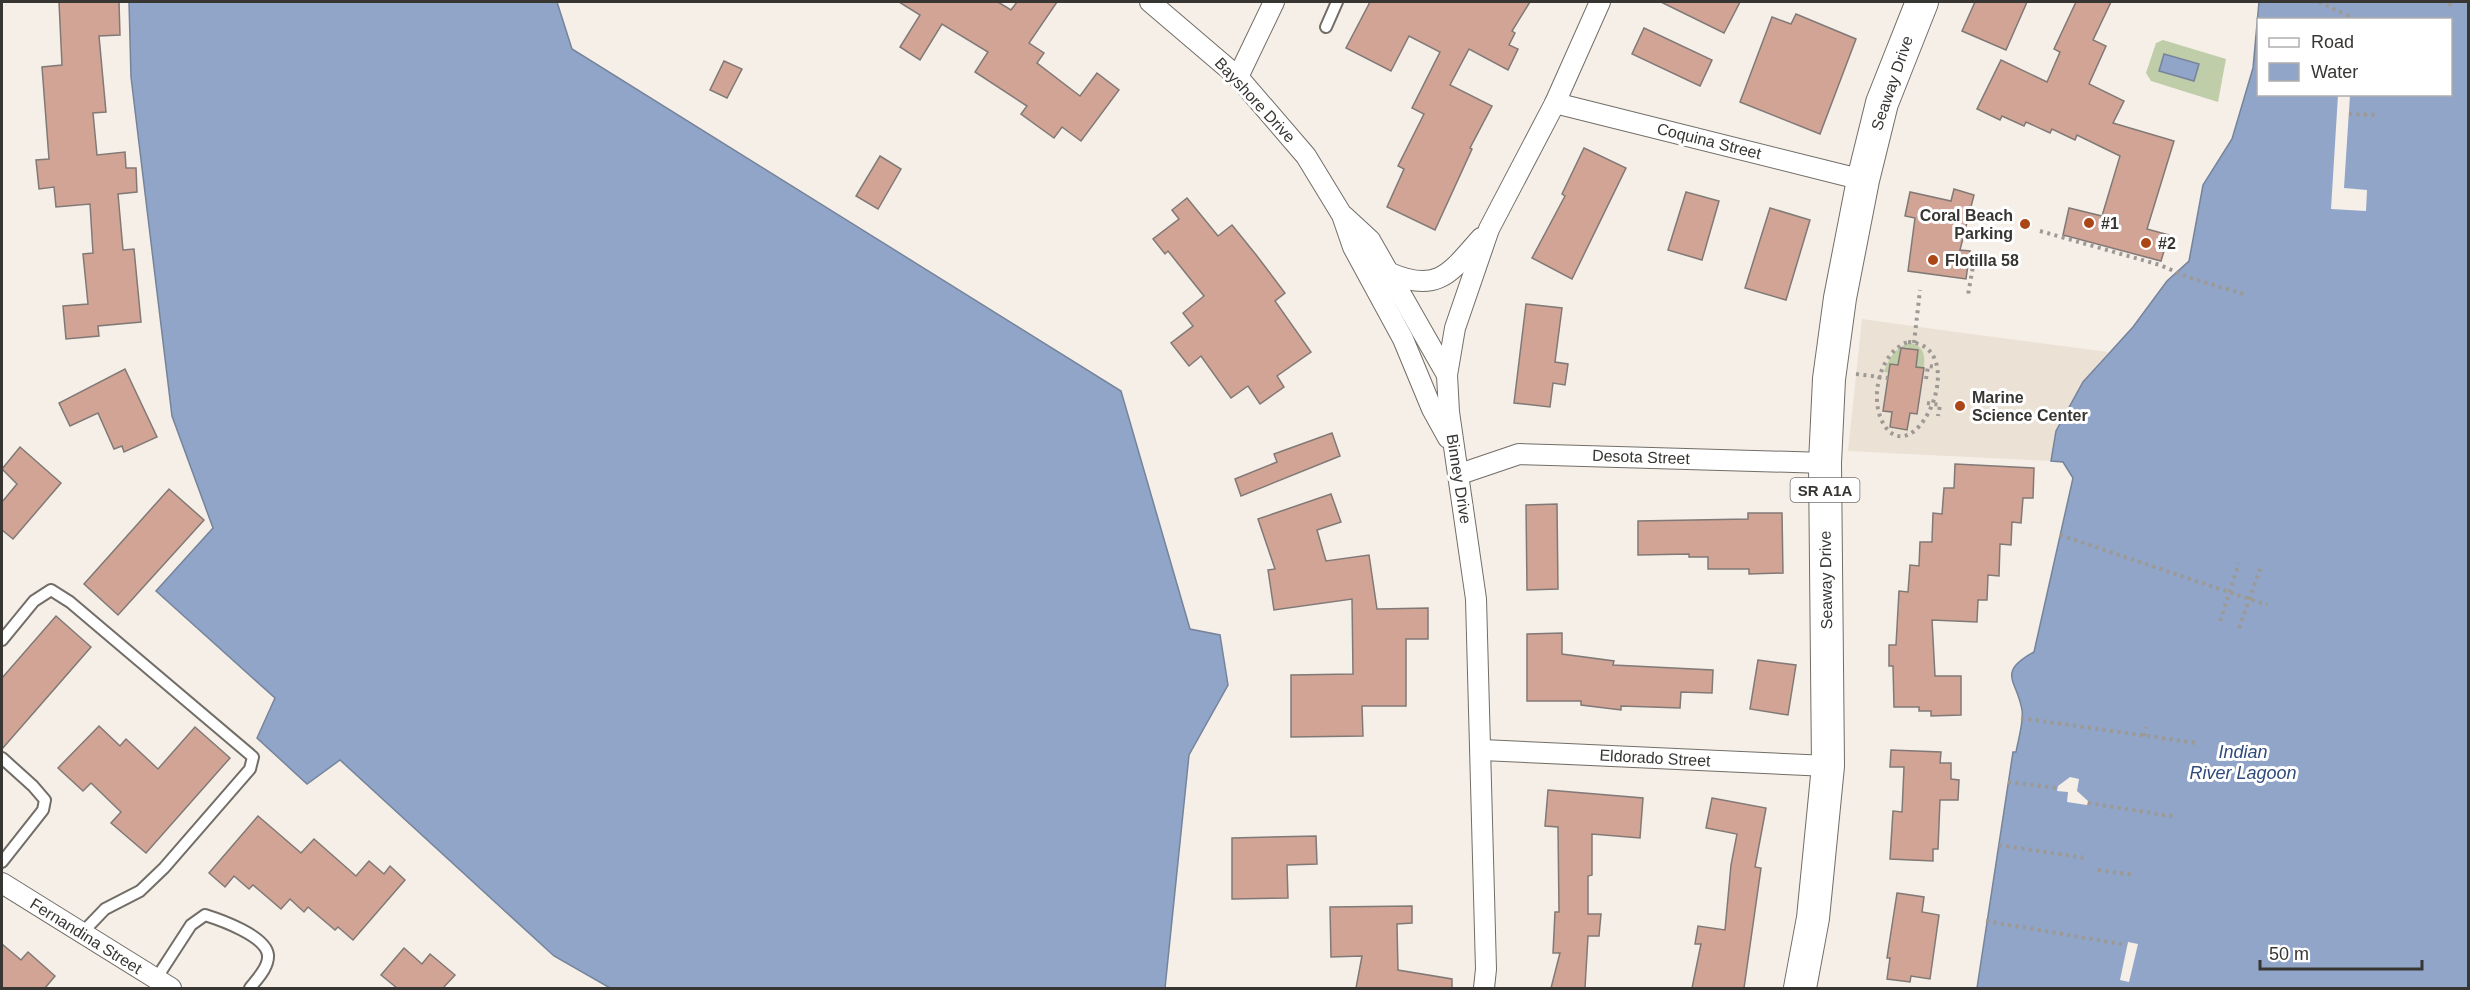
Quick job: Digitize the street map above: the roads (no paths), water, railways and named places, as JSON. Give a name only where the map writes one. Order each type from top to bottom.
[{"type":"main road","name":"Seaway Drive","points":[[1800,988],[1813,918],[1828,766],[1825,463],[1829,379],[1840,298],[1863,180],[1882,103],[1922,2]]},
{"type":"street","name":"Bayshore Drive","points":[[1150,2],[1238,77],[1306,156],[1342,215],[1353,246],[1403,339],[1432,409],[1456,453]]},
{"type":"street","points":[[1238,77],[1274,2]]},
{"type":"street","name":"Binney Drive","points":[[1484,988],[1486,969],[1482,750],[1476,599],[1447,375],[1455,328],[1489,229],[1555,103],[1600,2]]},
{"type":"street","name":"Coquina Street","points":[[1555,103],[1863,180]]},
{"type":"street","name":"Bayshore Drive","points":[[1342,215],[1370,240],[1447,375]]},
{"type":"street","points":[[1390,273],[1407,280],[1427,283],[1447,274],[1489,229]]},
{"type":"street","name":"Desota Street","points":[[1460,474],[1519,453],[1825,463]]},
{"type":"street","name":"Eldorado Street","points":[[1482,750],[1828,766]]},
{"type":"street","name":"Fernandina Street","points":[[2,883],[163,984]]},
{"type":"lane","points":[[1326,27],[1337,2]]},
{"type":"lane","points":[[2,640],[34,601],[51,590],[70,602],[253,757],[250,769],[164,867],[140,891],[105,909],[82,933]]},
{"type":"lane","points":[[2,758],[45,800],[43,810],[2,862]]},
{"type":"lane","points":[[163,984],[191,925],[205,915],[261,941],[268,954],[266,968],[250,988]]},
{"type":"water","points":[[129,2],[557,2],[572,49],[1121,391],[1190,629],[1220,635],[1228,685],[1189,755],[1165,988],[610,988],[554,956],[340,760],[307,784],[257,738],[275,698],[156,591],[213,528],[172,416],[131,77]]},
{"type":"water","name":"Indian River Lagoon","points":[[2259,2],[2468,2],[2468,988],[1977,988],[2013,752],[2016,752],[2022,720],[2020,700],[2012,672],[2022,659],[2034,652],[2073,478],[2063,462],[2051,461],[2056,431],[2083,382],[2133,327],[2167,281],[2189,261],[2203,185],[2232,139],[2253,68],[2257,24],[2257,96],[2452,96],[2452,18],[2258,18]]},
{"type":"water","points":[[2164,54],[2199,64],[2194,81],[2159,71]]},
{"type":"place","name":"#1","points":[[2089,223]]},
{"type":"place","name":"Coral Beach Parking","points":[[2025,224]]},
{"type":"place","name":"#2","points":[[2146,243]]},
{"type":"place","name":"Flotilla 58","points":[[1933,260]]},
{"type":"place","name":"Marine Science Center","points":[[1960,406]]}]
